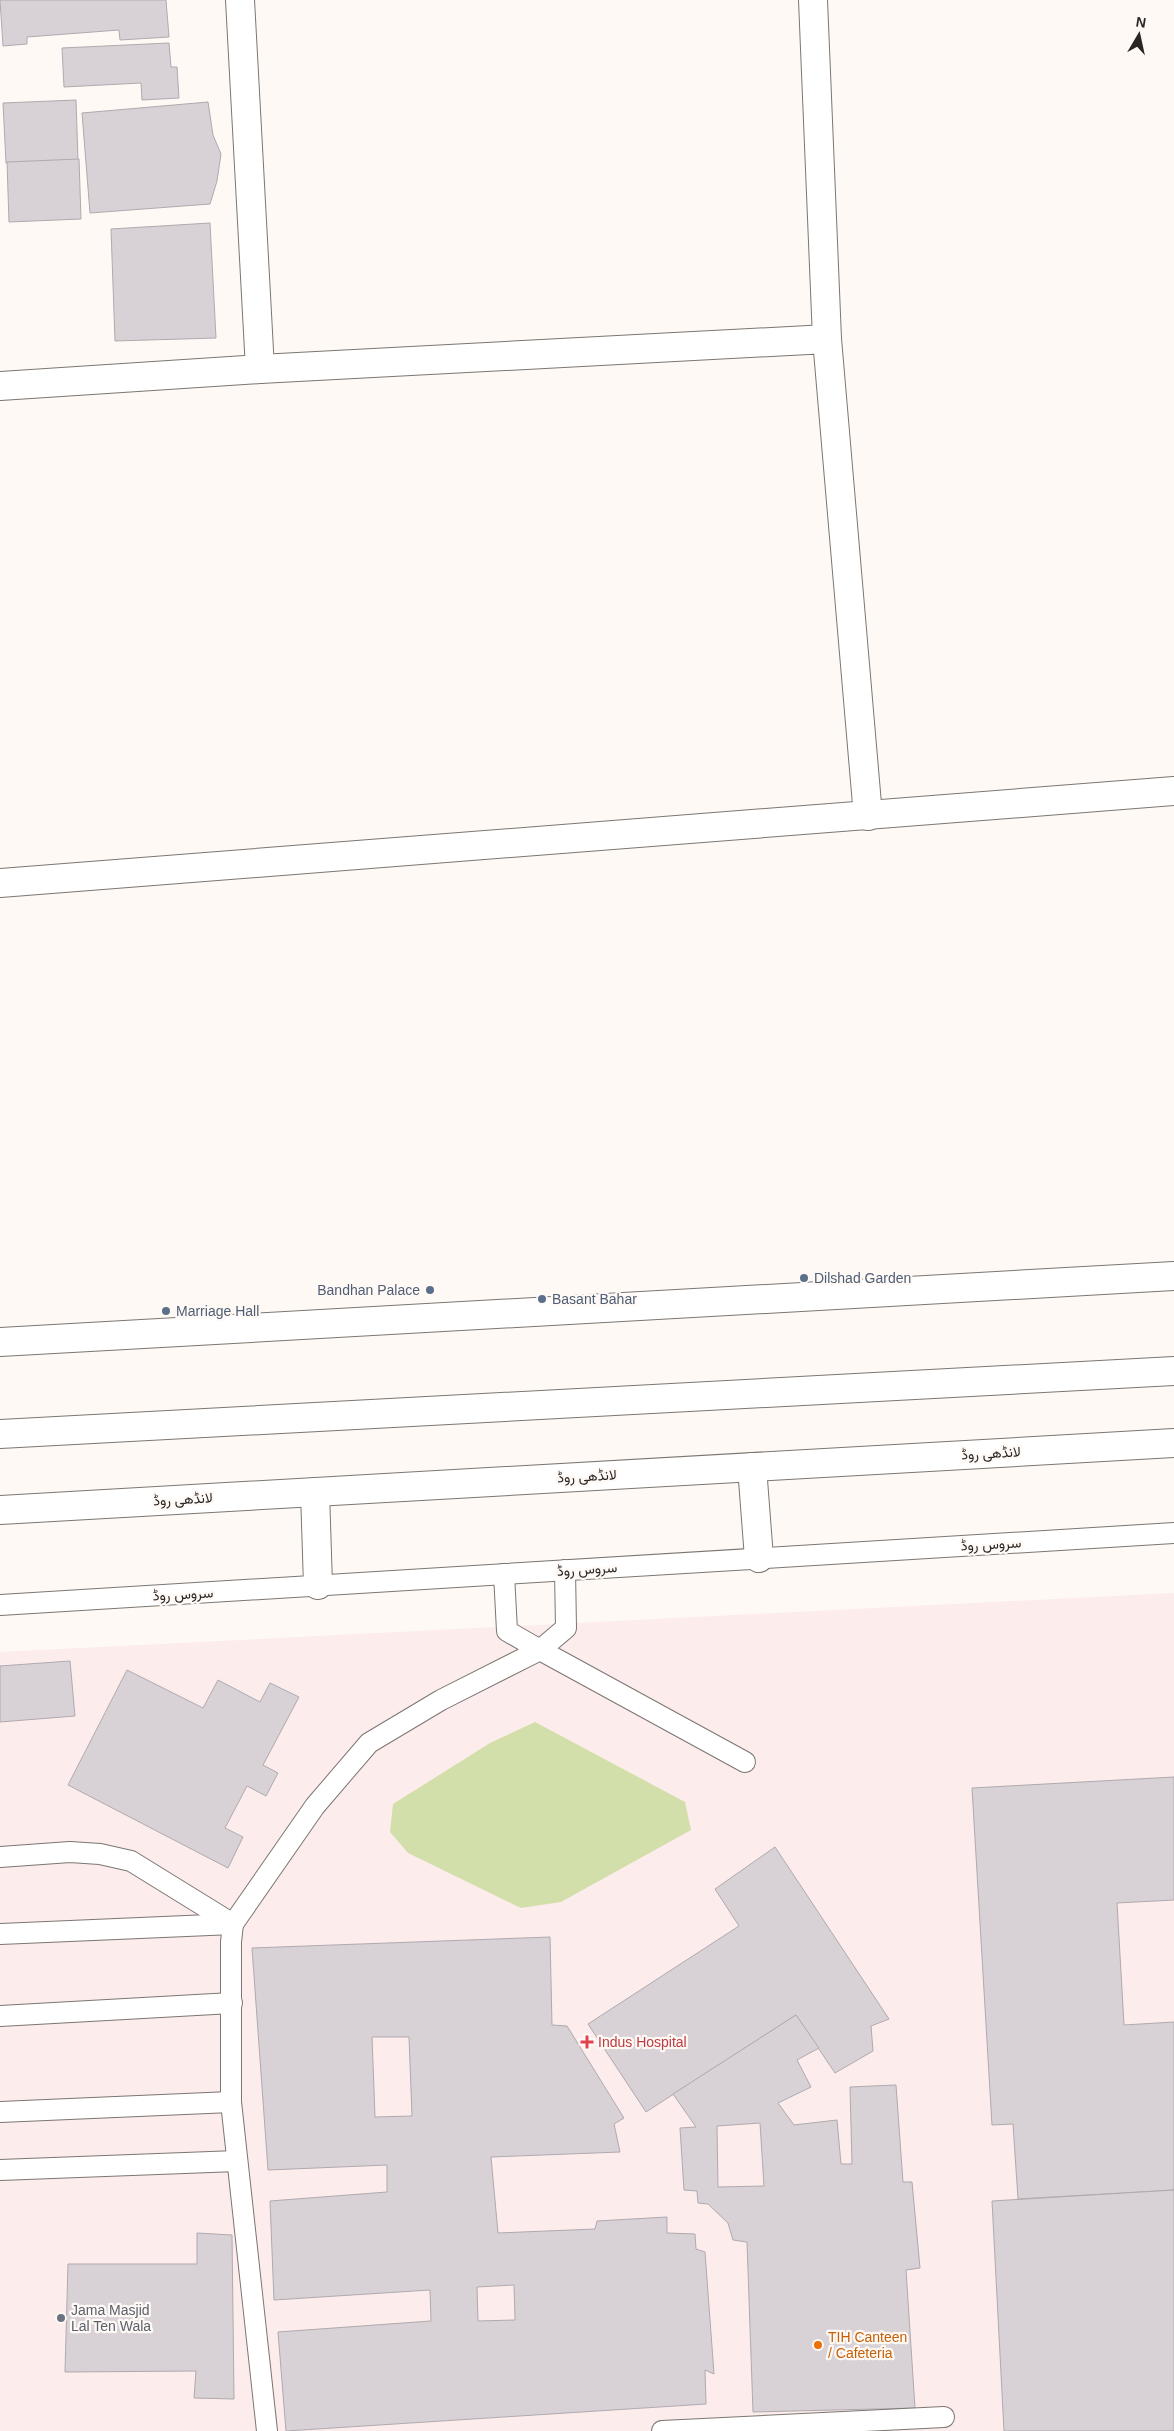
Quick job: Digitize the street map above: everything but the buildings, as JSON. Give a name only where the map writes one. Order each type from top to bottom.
[{"type":"street","points":[[240,0],[260,369]]},
{"type":"street","points":[[813,0],[827,339],[868,816]]},
{"type":"street","points":[[0,386],[260,369],[827,339]]},
{"type":"street","points":[[0,883],[1174,791]]},
{"type":"street","points":[[0,1342],[1174,1276]]},
{"type":"street","points":[[0,1434],[1174,1371]]},
{"type":"street","name":"لانڈھی روڈ","points":[[0,1510],[1174,1443]]},
{"type":"street","points":[[752,1467],[760,1558]]},
{"type":"street","points":[[315,1492],[318,1585]]},
{"type":"lane","name":"سروس روڈ","points":[[0,1605],[1174,1533]]},
{"type":"lane","points":[[267,2431],[231,2102],[231,1942],[233,1924],[315,1806],[369,1743],[441,1700],[540,1650],[566,1628],[565,1570]]},
{"type":"lane","points":[[504,1574],[507,1631],[745,1762]]},
{"type":"lane","points":[[0,1857],[70,1852],[100,1854],[131,1861],[233,1924]]},
{"type":"lane","points":[[0,1934],[233,1924]]},
{"type":"lane","points":[[0,2016],[232,2003]]},
{"type":"lane","points":[[0,2112],[231,2102]]},
{"type":"lane","points":[[0,2170],[237,2161]]},
{"type":"lane","points":[[662,2431],[944,2417]]},
{"type":"shaded area","name":"Indus Hospital","points":[[1174,1593],[1174,2431],[0,2431],[0,1652]]},
{"type":"green space","points":[[535,1722],[685,1802],[691,1830],[561,1902],[521,1908],[408,1853],[390,1832],[393,1804],[490,1743]]},
{"type":"place","name":"Dilshad Garden","points":[[804,1278]]},
{"type":"place","name":"Bandhan Palace","points":[[430,1290]]},
{"type":"place","name":"Basant Bahar","points":[[542,1299]]},
{"type":"place","name":"Marriage Hall","points":[[166,1311]]},
{"type":"place","name":"Indus Hospital","points":[[587,2042]]},
{"type":"place","name":"Jama Masjid Lal Ten Wala","points":[[61,2318]]},
{"type":"place","name":"TIH Canteen / Cafeteria","points":[[818,2345]]}]
